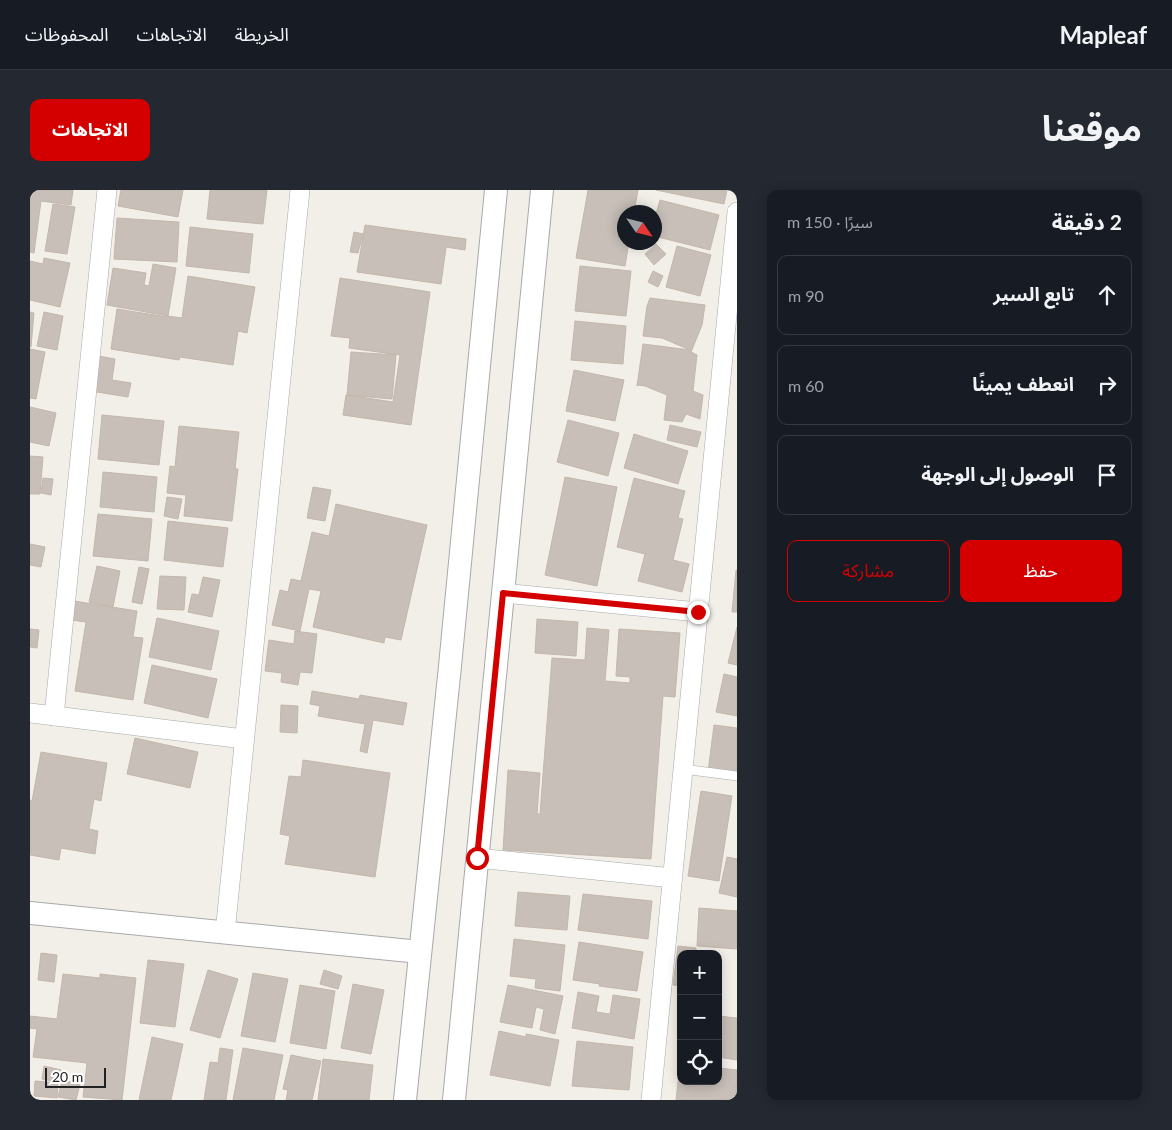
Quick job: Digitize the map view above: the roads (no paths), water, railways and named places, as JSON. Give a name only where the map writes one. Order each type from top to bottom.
[{"type":"street","points":[[54,716],[107,190]]},
{"type":"street","points":[[225,933],[300,190]]},
{"type":"street","points":[[405,1100],[450,666],[496,190]]},
{"type":"street","points":[[454,1100],[542,190]]},
{"type":"street","points":[[651,1100],[698,612],[729,382],[737,212]]},
{"type":"street","points":[[503,593],[698,612]]},
{"type":"street","points":[[30,713],[244,739]]},
{"type":"street","points":[[477,858],[673,878]]},
{"type":"street","points":[[30,913],[420,952]]},
{"type":"lane","points":[[683,769],[737,776]]}]
